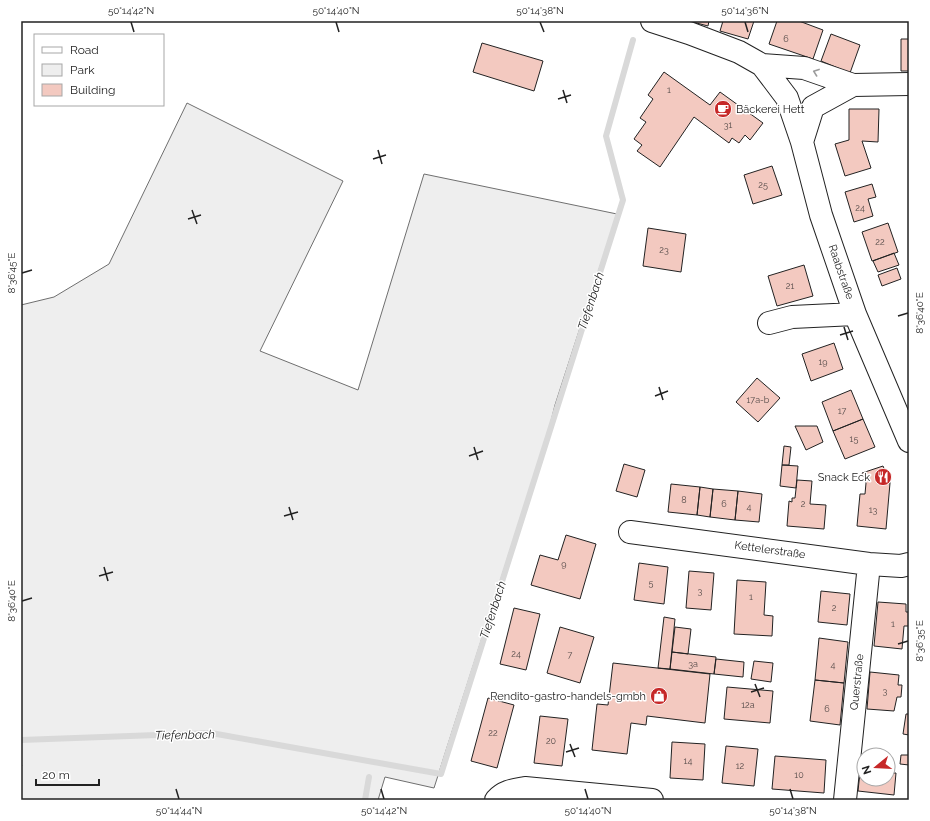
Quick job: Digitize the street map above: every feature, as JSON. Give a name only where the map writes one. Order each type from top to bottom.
[{"type":"street","points":[[652,21],[739,52],[762,66],[804,68],[853,85],[909,84]]},
{"type":"street","name":"Raabstraße","points":[[762,66],[787,98],[802,142],[821,215],[855,314],[909,441]]},
{"type":"street","points":[[802,142],[813,107],[853,85]]},
{"type":"street","points":[[769,323],[792,317],[855,314]]},
{"type":"street","name":"Kettelerstraße","points":[[630,532],[869,564],[901,566],[909,564]]},
{"type":"street","name":"Querstraße","points":[[845,800],[869,564]]},
{"type":"street","points":[[496,800],[502,794],[525,788],[652,800]]},
{"type":"green space","points":[[187,103],[343,181],[260,351],[358,390],[424,174],[617,214],[434,788],[385,777],[378,800],[21,800],[21,305],[54,297],[109,264]]},
{"type":"building","points":[[689,21],[709,21],[708,26]]},
{"type":"building","points":[[723,21],[754,21],[748,39],[720,31]]},
{"type":"building","points":[[777,21],[799,21],[823,30],[813,59],[769,44]]},
{"type":"building","points":[[831,34],[860,45],[850,73],[821,61]]},
{"type":"building","points":[[901,39],[909,39],[909,71],[901,71]]},
{"type":"building","points":[[482,43],[543,61],[534,91],[473,72]]},
{"type":"building","points":[[664,72],[710,105],[720,92],[763,123],[750,140],[745,135],[739,143],[732,138],[729,143],[694,117],[660,167],[637,151],[642,145],[634,139],[646,122],[640,118],[653,99],[648,95]]},
{"type":"building","points":[[849,109],[879,109],[878,142],[862,141],[871,168],[845,176],[835,144],[849,140]]},
{"type":"building","points":[[772,166],[782,195],[753,204],[744,175]]},
{"type":"building","points":[[872,184],[876,197],[868,199],[873,216],[854,222],[845,192]]},
{"type":"building","points":[[888,223],[898,252],[872,261],[862,232]]},
{"type":"building","points":[[648,228],[686,234],[681,272],[643,266]]},
{"type":"building","points":[[894,253],[899,265],[878,272],[873,261]]},
{"type":"building","points":[[804,265],[813,296],[777,306],[768,276]]},
{"type":"building","points":[[897,268],[901,279],[882,286],[878,275]]},
{"type":"building","points":[[834,343],[843,369],[811,381],[802,354]]},
{"type":"building","points":[[757,378],[780,398],[758,422],[736,402]]},
{"type":"building","points":[[851,390],[863,419],[833,431],[822,402]]},
{"type":"building","points":[[863,419],[875,447],[845,459],[833,431]]},
{"type":"building","points":[[795,426],[817,426],[823,442],[806,450]]},
{"type":"building","points":[[784,446],[791,447],[789,465],[782,465]]},
{"type":"building","points":[[624,464],[645,470],[637,497],[616,491]]},
{"type":"building","points":[[782,465],[798,466],[796,488],[780,486]]},
{"type":"building","points":[[883,466],[890,483],[886,529],[857,526],[860,494],[865,494],[866,483],[862,473]]},
{"type":"building","points":[[797,480],[812,481],[810,504],[826,505],[824,529],[787,526],[789,501],[792,502],[792,498],[795,498]]},
{"type":"building","points":[[671,484],[700,487],[697,515],[668,512]]},
{"type":"building","points":[[700,487],[713,489],[710,517],[697,515]]},
{"type":"building","points":[[713,489],[738,491],[735,520],[710,517]]},
{"type":"building","points":[[738,491],[762,494],[759,522],[735,520]]},
{"type":"building","points":[[566,535],[596,544],[580,599],[531,585],[540,555],[558,560]]},
{"type":"building","points":[[639,563],[668,567],[664,604],[634,600]]},
{"type":"building","points":[[689,571],[714,573],[711,610],[686,608]]},
{"type":"building","points":[[737,580],[766,582],[764,615],[773,616],[772,636],[734,634]]},
{"type":"building","points":[[821,591],[850,594],[847,625],[818,622]]},
{"type":"building","points":[[878,602],[906,604],[906,612],[909,612],[909,626],[904,626],[902,649],[874,646]]},
{"type":"building","points":[[514,608],[540,614],[526,670],[500,664]]},
{"type":"building","points":[[664,617],[675,619],[670,669],[658,668]]},
{"type":"building","points":[[560,627],[594,637],[580,683],[547,673]]},
{"type":"building","points":[[675,627],[691,629],[688,654],[672,652]]},
{"type":"building","points":[[819,638],[848,642],[844,683],[815,680]]},
{"type":"building","points":[[672,652],[716,657],[714,674],[670,669]]},
{"type":"building","points":[[716,659],[744,662],[743,677],[714,674]]},
{"type":"building","points":[[754,661],[773,663],[771,682],[751,679]]},
{"type":"building","points":[[613,663],[710,674],[705,723],[647,716],[646,725],[631,723],[627,754],[592,750],[597,704],[608,705]]},
{"type":"building","points":[[870,672],[899,675],[898,685],[902,685],[901,697],[897,697],[894,711],[867,709]]},
{"type":"building","points":[[815,680],[844,683],[840,725],[810,721]]},
{"type":"building","points":[[727,687],[773,691],[770,723],[724,719]]},
{"type":"building","points":[[488,698],[514,705],[497,768],[471,761]]},
{"type":"building","points":[[906,714],[909,714],[909,735],[903,734]]},
{"type":"building","points":[[540,716],[568,719],[562,766],[534,763]]},
{"type":"building","points":[[672,742],[705,744],[703,780],[670,778]]},
{"type":"building","points":[[726,746],[758,749],[754,786],[722,783]]},
{"type":"building","points":[[901,755],[909,755],[909,765],[900,764]]},
{"type":"building","points":[[775,756],[826,760],[824,793],[772,789]]},
{"type":"building","points":[[858,787],[895,787],[894,795],[858,791]]},
{"type":"waterway","name":"Tiefenbach","points":[[21,740],[211,733],[441,774],[623,200],[606,136],[633,40]]},
{"type":"waterway","points":[[365,800],[369,777]]},
{"type":"place","name":"Bäckerei Hett","points":[[723,109]]},
{"type":"place","name":"Snack Eck","points":[[883,477]]},
{"type":"place","name":"Rendito-gastro-handels-gmbh","points":[[659,696]]}]
